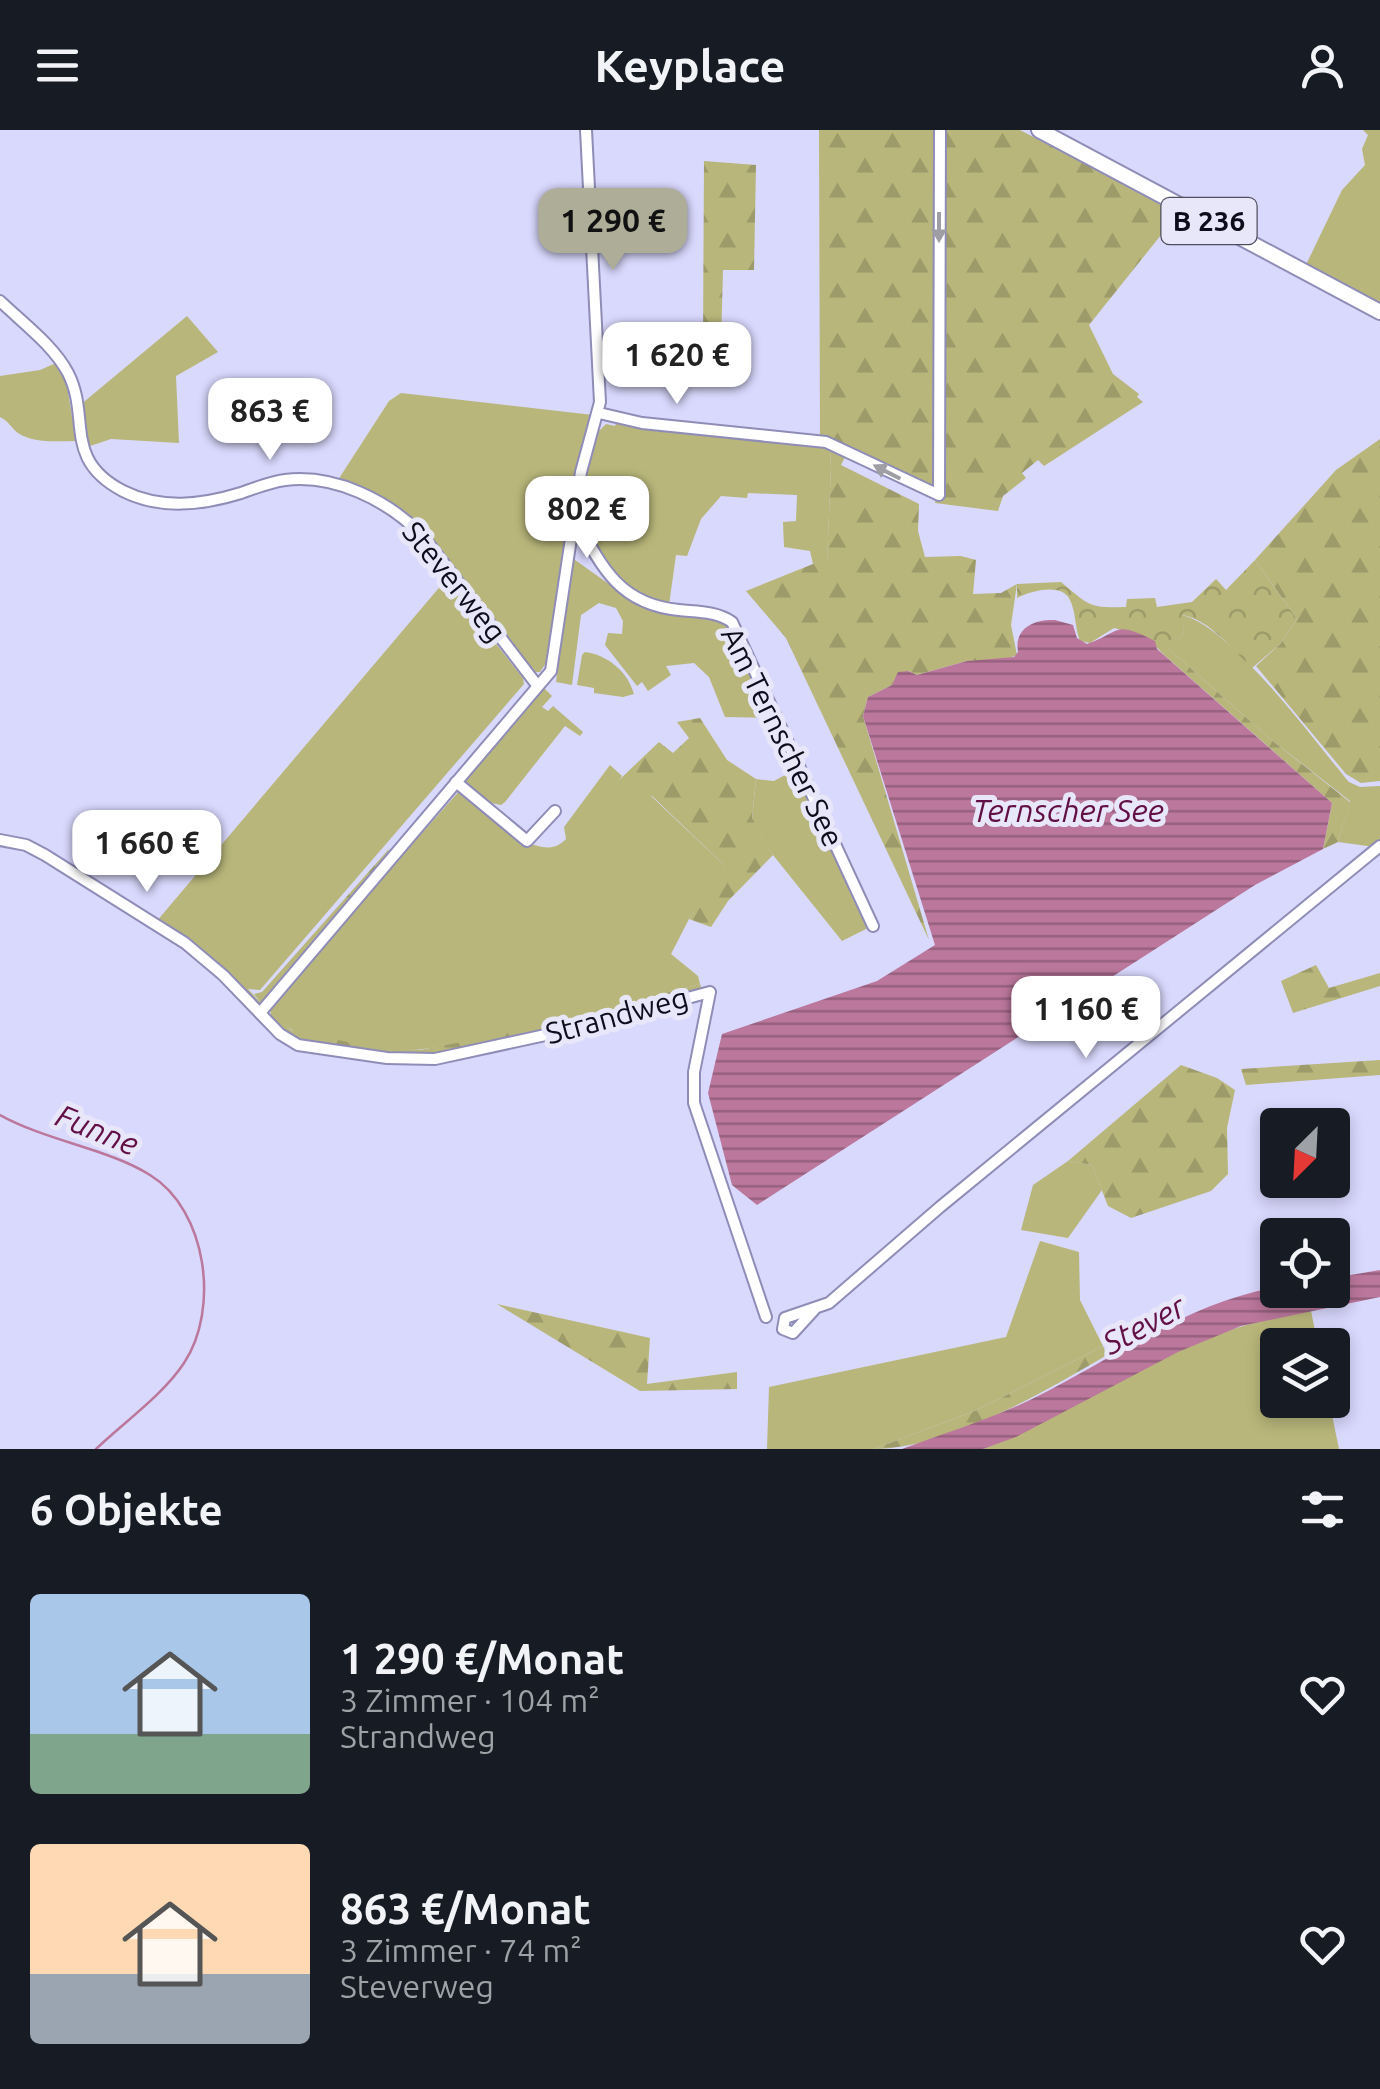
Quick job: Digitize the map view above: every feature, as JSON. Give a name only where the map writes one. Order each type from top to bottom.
[{"type":"main road","name":"B 236","points":[[1039,130],[1380,312]]},
{"type":"street","points":[[0,840],[26,845],[45,855],[185,943],[260,1013],[551,671],[580,472],[598,413],[586,130]]},
{"type":"street","points":[[598,413],[642,423],[826,442],[939,495],[940,130]]},
{"type":"street","name":"Steverweg","points":[[0,302],[63,364],[73,386],[83,450],[110,482],[136,496],[171,504],[210,501],[291,480],[328,482],[366,496],[401,516],[422,534],[537,685]]},
{"type":"street","name":"Am Ternscher See","points":[[574,514],[604,572],[634,598],[662,608],[717,614],[732,622],[873,926]]},
{"type":"street","points":[[456,782],[527,841],[555,811]]},
{"type":"street","points":[[814,1310],[829,1302],[1380,846]]},
{"type":"street","name":"Strandweg","points":[[260,1013],[280,1034],[298,1044],[387,1058],[435,1059],[564,1031],[710,992],[692,1088],[694,1103],[766,1318]]},
{"type":"green space","points":[[819,130],[1020,130],[1175,211],[1173,220],[1089,325],[1113,374],[1139,394],[1137,397],[1143,402],[1044,466],[1038,460],[1022,473],[1026,478],[1003,496],[998,511],[935,503],[936,497],[846,455],[841,465],[919,504],[918,531],[925,557],[961,556],[976,560],[973,594],[1001,593],[1017,584],[1011,625],[1017,655],[1005,660],[967,661],[917,675],[908,671],[892,685],[868,697],[863,716],[929,940],[786,638],[746,591],[827,562],[831,466],[830,451],[820,439]]},
{"type":"green space","points":[[1363,130],[1380,130],[1380,312],[1303,271],[1342,190],[1365,165],[1362,149],[1368,135]]},
{"type":"green space","points":[[704,161],[756,165],[754,270],[723,270],[721,344],[703,341]]},
{"type":"green space","points":[[187,316],[218,352],[176,376],[179,443],[111,439],[90,446],[79,406]]},
{"type":"green space","points":[[56,363],[66,380],[76,441],[32,439],[0,417],[0,376],[40,370]]},
{"type":"green space","points":[[401,393],[593,415],[565,531],[548,660],[540,672],[530,672],[423,531],[338,480],[389,401]]},
{"type":"green space","points":[[617,420],[825,443],[831,466],[827,563],[813,564],[810,551],[784,547],[783,522],[796,521],[797,495],[721,496],[701,519],[687,556],[676,555],[669,605],[639,598],[608,572],[589,535],[580,499],[598,432],[606,424],[615,426]]},
{"type":"green space","points":[[1380,439],[1380,781],[1361,783],[1346,774],[1256,666],[1280,644],[1297,619],[1255,560],[1336,470]]},
{"type":"green space","points":[[571,557],[641,607],[717,616],[732,622],[773,718],[725,717],[709,677],[694,663],[666,666],[671,675],[648,691],[642,682],[637,686],[605,645],[608,633],[622,634],[623,621],[616,608],[599,603],[581,615],[572,685],[556,682]]},
{"type":"green space","points":[[1255,560],[1297,619],[1280,644],[1252,668],[1212,629],[1183,615],[1184,633],[1163,654],[1147,637],[1114,628],[1090,643],[1080,641],[1072,605],[1060,591],[1037,591],[1017,598],[1017,584],[1061,582],[1096,606],[1126,607],[1127,599],[1155,598],[1157,607],[1192,602],[1216,579],[1226,590]]},
{"type":"green space","points":[[443,583],[450,585],[524,684],[260,990],[248,989],[261,1003],[254,1003],[156,922]]},
{"type":"green space","points":[[1182,615],[1202,624],[1248,662],[1349,782],[1360,787],[1380,786],[1380,843],[1375,847],[1338,842],[1350,801],[1269,738],[1168,648],[1184,633]]},
{"type":"green space","points":[[1168,648],[1269,738],[1350,802],[1338,842],[1323,849],[1332,803],[1163,654]]},
{"type":"green space","points":[[585,652],[616,666],[634,694],[623,697],[594,693],[594,688],[577,685]]},
{"type":"green space","points":[[543,687],[552,696],[542,707],[548,711],[553,706],[583,732],[580,736],[565,726],[505,802],[487,802],[465,783],[465,777]]},
{"type":"green space","points":[[700,718],[727,760],[756,779],[752,818],[773,855],[728,901],[711,927],[689,919],[724,865],[652,796],[635,797],[617,782],[659,742],[673,753],[689,738],[677,722]]},
{"type":"green space","points":[[610,765],[622,776],[618,782],[651,796],[725,866],[671,954],[698,976],[700,984],[528,1030],[423,1049],[339,1043],[294,1031],[278,1016],[272,1020],[270,1009],[280,993],[461,789],[512,833],[541,847],[554,847],[566,839],[564,827]]},
{"type":"green space","points":[[798,768],[872,926],[842,941],[773,855],[752,819],[756,779],[774,781]]},
{"type":"green space","points":[[388,850],[392,853],[261,1003],[254,994],[262,992]]},
{"type":"green space","points":[[1316,965],[1329,988],[1380,973],[1380,986],[1293,1013],[1281,981]]},
{"type":"green space","points":[[700,984],[702,989],[542,1033],[438,1055],[402,1057],[297,1041],[272,1020],[278,1015],[291,1030],[371,1047],[420,1050],[530,1029]]},
{"type":"green space","points":[[1380,1060],[1380,1075],[1246,1085],[1241,1069]]},
{"type":"green space","points":[[1181,1065],[1217,1078],[1235,1090],[1227,1128],[1228,1174],[1211,1191],[1131,1218],[1108,1206],[1092,1165],[1068,1161]]},
{"type":"green space","points":[[1068,1161],[1092,1165],[1102,1190],[1068,1238],[1021,1230],[1033,1185]]},
{"type":"green space","points":[[1040,1241],[1079,1252],[1080,1300],[1103,1346],[977,1410],[874,1449],[767,1449],[769,1387],[1006,1337]]},
{"type":"green space","points":[[497,1304],[650,1338],[647,1384],[737,1372],[737,1389],[640,1391]]},
{"type":"green space","points":[[1311,1311],[1314,1328],[1260,1328],[1260,1418],[1333,1418],[1339,1449],[983,1449],[1176,1352],[1251,1324]]},
{"type":"green space","points":[[1103,1346],[1107,1355],[995,1416],[933,1440],[874,1449],[977,1410]]},
{"type":"water","name":"Ternscher See","points":[[1040,621],[1073,625],[1077,638],[1087,644],[1125,629],[1155,641],[1157,649],[1332,803],[1323,849],[1255,885],[757,1205],[732,1185],[708,1093],[722,1034],[877,981],[935,945],[863,716],[868,697],[892,685],[898,672],[917,675],[967,661],[1014,657],[1022,631]]},
{"type":"water","points":[[1380,1270],[1380,1297],[1350,1303],[1350,1275]]},
{"type":"water","points":[[1260,1291],[1260,1308],[1327,1308],[1241,1326],[1178,1352],[1016,1437],[983,1449],[902,1449],[1016,1406],[1181,1319]]},
{"type":"waterway","name":"Funne","points":[[0,1115],[116,1158],[150,1175],[169,1191],[195,1236],[204,1289],[195,1341],[166,1386],[96,1449]]},
{"type":"water label","name":"Stever","points":[[1144,1325]]}]
